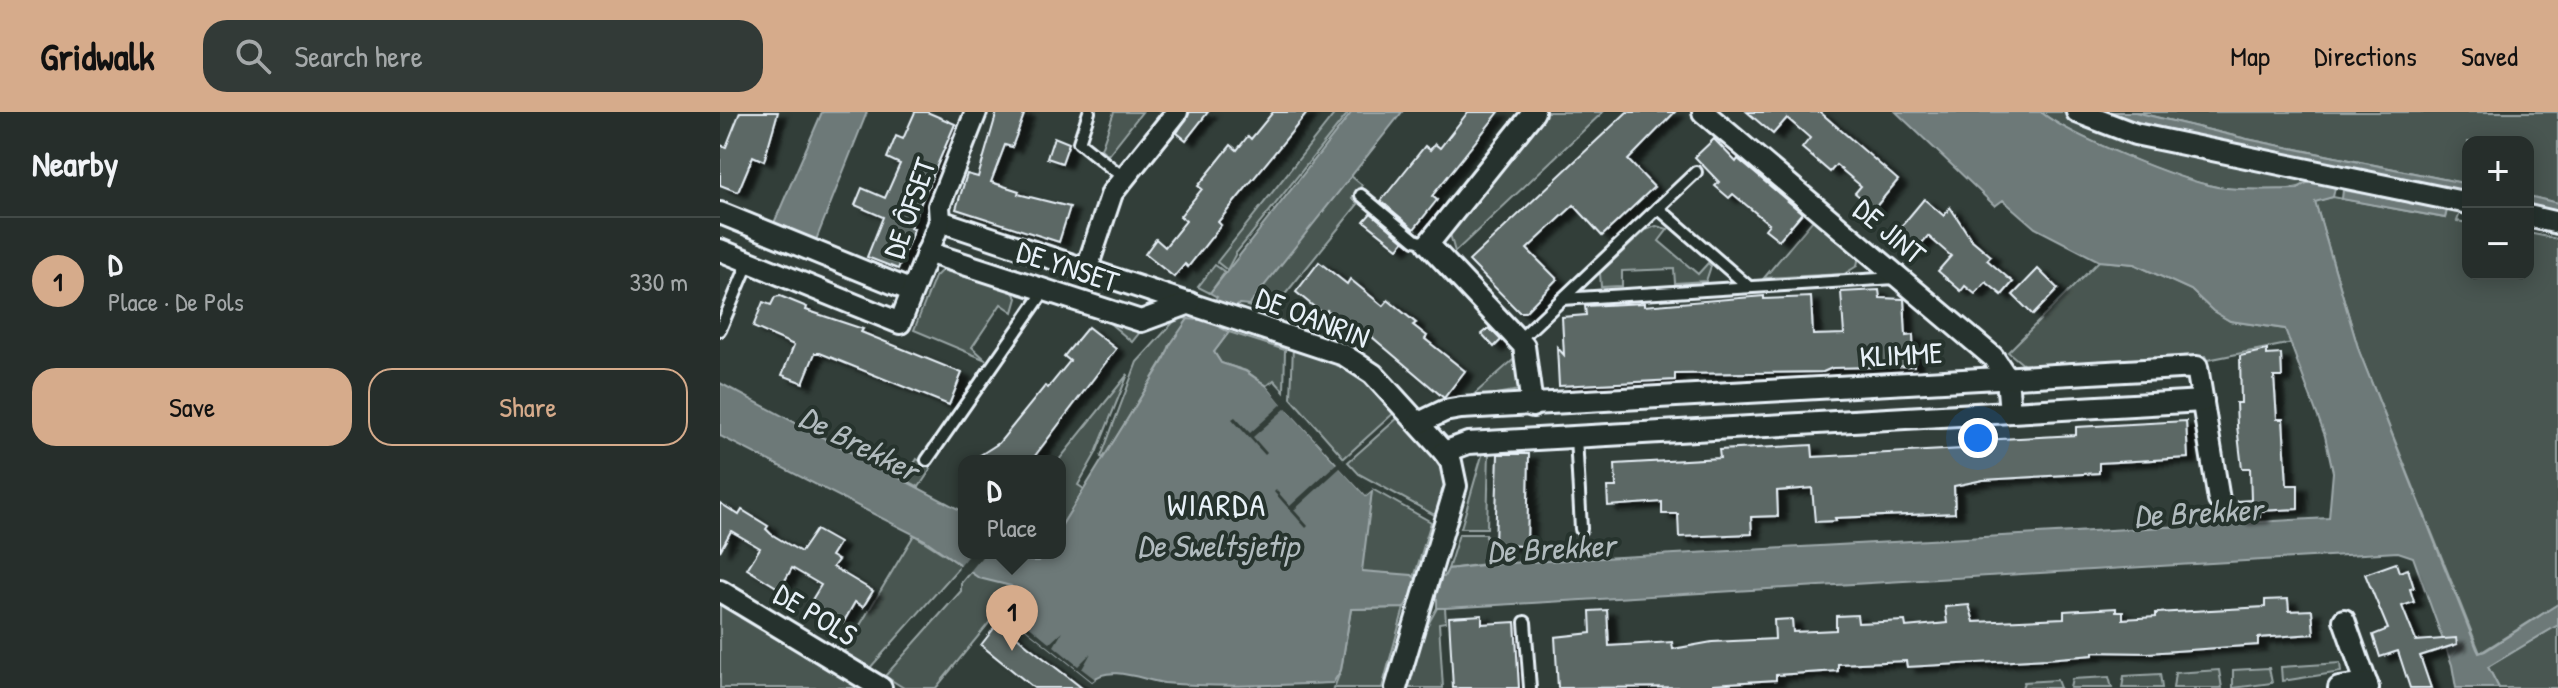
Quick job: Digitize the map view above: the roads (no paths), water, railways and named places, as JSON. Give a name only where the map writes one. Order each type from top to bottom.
[{"type":"street","name":"DE ÔFSET","points":[[749,261],[900,323],[940,221],[939,206],[976,112]]},
{"type":"street","points":[[1087,268],[1112,193],[1177,112]]},
{"type":"street","points":[[1532,406],[1524,346],[1428,244],[1534,112]]},
{"type":"street","name":"DE JINT","points":[[1703,112],[1993,357],[2007,378]]},
{"type":"street","points":[[2077,112],[2135,134],[2462,202]]},
{"type":"street","points":[[720,213],[912,291]]},
{"type":"street","points":[[2534,217],[2558,223]]},
{"type":"street","name":"DE OANRIN","points":[[940,221],[1344,355],[1373,374],[1444,452],[1451,462],[1456,486],[1396,688]]},
{"type":"street","points":[[720,250],[749,261]]},
{"type":"street","name":"DE YNSET","points":[[927,252],[1141,321],[1192,304]]},
{"type":"street","name":"KLIMME","points":[[1419,423],[1444,411],[2197,367],[2219,500]]},
{"type":"street","points":[[2007,378],[2010,412]]},
{"type":"street","points":[[1444,452],[1468,443],[2203,401]]},
{"type":"street","points":[[1574,403],[1576,437]]},
{"type":"street","name":"DE POLS","points":[[720,591],[881,688]]},
{"type":"street","points":[[2339,688],[2368,686],[2344,620]]},
{"type":"lane","points":[[1089,112],[1079,142],[1124,178]]},
{"type":"lane","points":[[1519,340],[1696,172]]},
{"type":"lane","points":[[1361,195],[1415,240],[1428,244]]},
{"type":"lane","points":[[1658,208],[1749,287]]},
{"type":"lane","points":[[720,330],[749,261]]},
{"type":"lane","points":[[1562,299],[1899,278]]},
{"type":"lane","points":[[927,460],[1045,290]]},
{"type":"lane","points":[[1576,437],[1581,529]]},
{"type":"lane","points":[[1525,622],[1530,688]]},
{"type":"water","points":[[822,112],[867,112],[816,240],[774,223]]},
{"type":"water","name":"De Sweltsjetip","points":[[1352,112],[1402,112],[1249,305],[1239,304],[1221,328],[1229,332],[1214,352],[1221,363],[1245,371],[1267,386],[1366,496],[1372,491],[1362,571],[1412,575],[1415,578],[1444,577],[1448,569],[1491,564],[2329,518],[2333,472],[2325,436],[2285,329],[2230,321],[2213,311],[2191,290],[2134,264],[2099,261],[2035,228],[2003,200],[1995,206],[1896,112],[2041,112],[2099,144],[2200,183],[2258,190],[2298,189],[2306,183],[2315,182],[2335,188],[2333,197],[2315,202],[2359,351],[2479,653],[2558,604],[2558,625],[2488,667],[2499,688],[2456,688],[2452,665],[2413,557],[2398,552],[1445,608],[1437,608],[1437,599],[1408,601],[1404,608],[1351,609],[1341,670],[1333,683],[1185,685],[1117,673],[1099,676],[1092,681],[1009,615],[1005,603],[1015,591],[1011,586],[979,578],[925,540],[720,436],[720,383],[958,509],[958,559],[1066,559],[1066,518],[1165,358],[1170,345],[1188,319],[1199,320],[1217,297],[1210,293]]},
{"type":"water","points":[[2096,112],[2135,112],[2247,139],[2462,183],[2462,191],[2250,148]]},
{"type":"water","points":[[2343,190],[2447,210],[2445,218],[2342,199]]},
{"type":"water","points":[[2534,197],[2558,203],[2558,211],[2534,205]]},
{"type":"place","name":"D","points":[[1012,651]]},
{"type":"district","name":"WIARDA","points":[[1217,504]]},
{"type":"water label","name":"De Brekker","points":[[859,443]]},
{"type":"water label","name":"De Brekker","points":[[2198,512]]},
{"type":"water label","name":"De Brekker","points":[[1551,548]]}]
